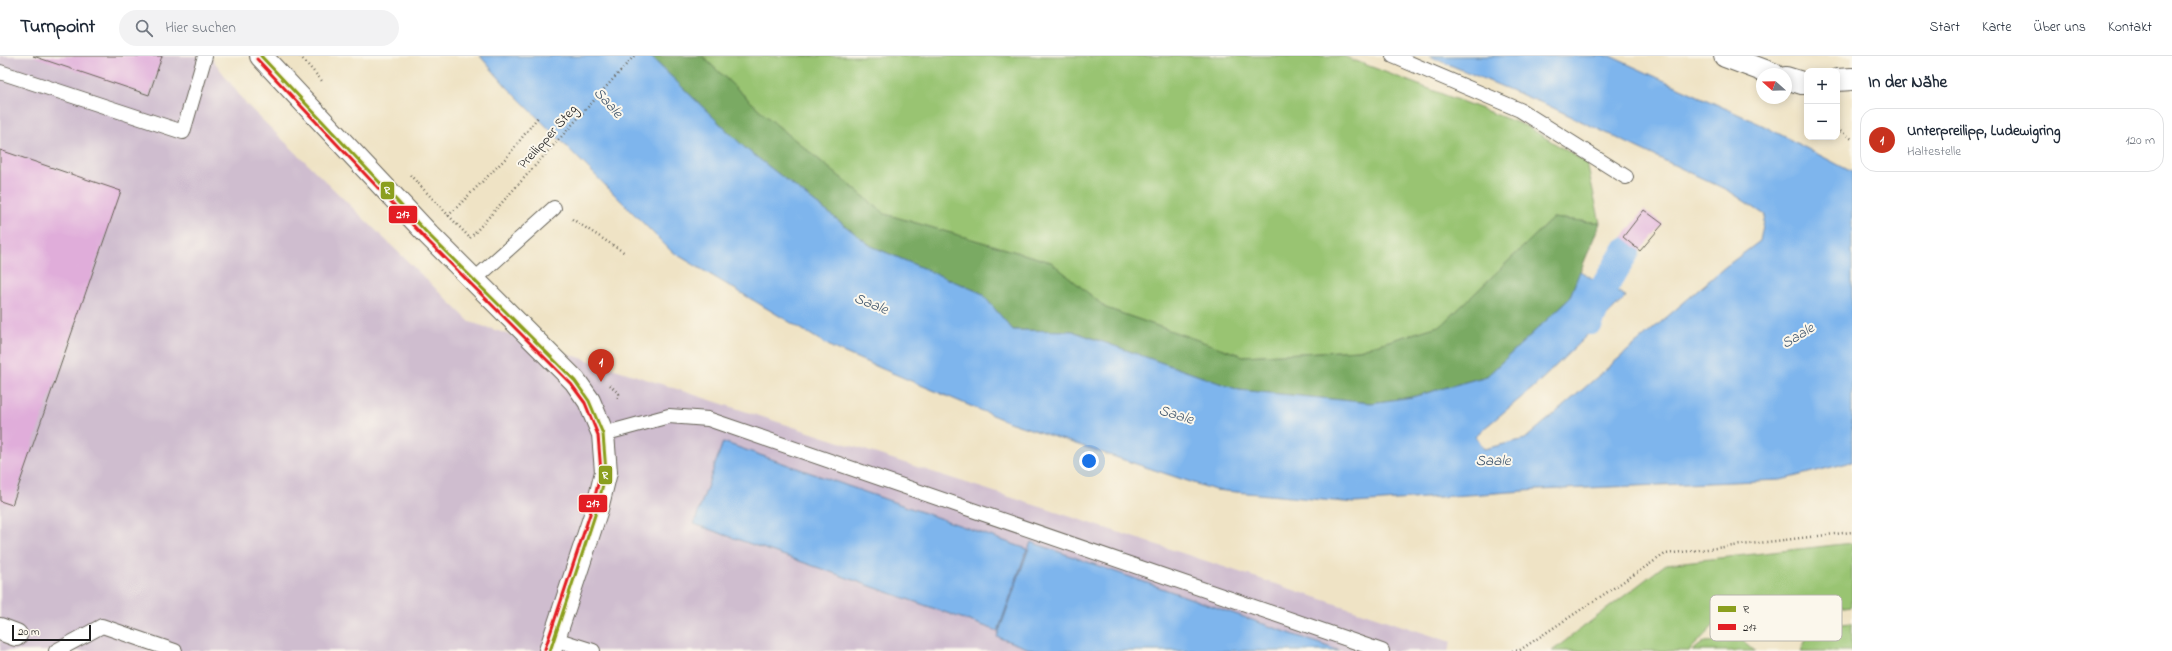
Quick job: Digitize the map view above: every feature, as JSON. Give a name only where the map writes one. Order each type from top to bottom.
[{"type":"street","points":[[261,56],[430,235],[575,381],[589,401],[603,434],[606,472],[597,509],[553,645]]},
{"type":"street","points":[[1725,56],[1757,68]]},
{"type":"street","points":[[1840,80],[1852,79]]},
{"type":"street","points":[[1792,80],[1804,83]]},
{"type":"lane","points":[[0,72],[183,132],[205,56]]},
{"type":"lane","points":[[1393,56],[1520,110],[1626,177]]},
{"type":"lane","points":[[474,280],[554,208]]},
{"type":"lane","points":[[603,434],[669,416],[708,419],[1382,651]]},
{"type":"lane","points":[[56,651],[102,626],[175,651]]},
{"type":"lane","points":[[553,645],[593,651]]},
{"type":"path","name":"Preilipper Steg","points":[[470,238],[634,56]]},
{"type":"path","points":[[430,235],[507,157],[538,118]]},
{"type":"path","points":[[1840,131],[1852,139]]},
{"type":"path","points":[[554,208],[625,253]]},
{"type":"path","points":[[1512,651],[1520,650],[1665,554],[1852,532]]},
{"type":"shaded area","points":[[0,56],[210,56],[246,104],[470,322],[1179,552],[1451,642],[1448,651],[0,651]]},
{"type":"green space","points":[[650,56],[702,56],[766,116],[885,214],[1051,262],[1106,308],[1243,356],[1359,350],[1442,325],[1553,218],[1600,223],[1569,299],[1487,376],[1412,397],[1371,403],[1239,390],[1072,331],[1013,330],[981,293],[871,246],[745,148]]},
{"type":"green space","points":[[702,56],[1343,56],[1526,126],[1587,163],[1600,223],[1553,218],[1442,325],[1359,350],[1243,356],[1106,308],[1051,262],[885,214],[766,116]]},
{"type":"green space","points":[[1852,543],[1852,606],[1842,607],[1842,595],[1710,595],[1710,629],[1689,651],[1552,651],[1666,564]]},
{"type":"green space","points":[[1852,623],[1852,651],[1801,651],[1805,641],[1842,641],[1842,624]]},
{"type":"green space","points":[[1743,641],[1755,651],[1692,651],[1704,642]]},
{"type":"water","name":"Saale","points":[[480,56],[650,56],[745,148],[871,246],[981,293],[1013,330],[1072,331],[1239,390],[1371,403],[1412,397],[1487,376],[1569,299],[1580,271],[1605,286],[1618,291],[1626,297],[1534,387],[1475,436],[1484,449],[1525,439],[1725,267],[1760,241],[1765,215],[1729,191],[1547,105],[1428,56],[1610,56],[1762,125],[1852,172],[1852,462],[1781,480],[1538,490],[1355,503],[1215,490],[1006,421],[833,348],[671,251],[507,87]]},
{"type":"water","points":[[723,442],[1027,549],[998,631],[694,524]]},
{"type":"water","points":[[1031,542],[1340,651],[1035,651],[997,637]]},
{"type":"building","points":[[33,56],[162,56],[149,95]]},
{"type":"building","points":[[0,150],[121,191],[12,505],[0,501]]},
{"type":"building","points":[[1644,210],[1663,224],[1640,251],[1623,237]]},
{"type":"waterway","points":[[1590,321],[1605,286],[1626,251]]},
{"type":"transit line","name":"R","points":[[261,56],[429,235],[575,381],[589,401],[603,434],[606,472],[597,509],[550,651]]},
{"type":"transit line","name":"217","points":[[257,59],[425,238],[571,384],[585,403],[598,435],[601,472],[592,508],[545,649]]},
{"type":"place","name":"Unterpreilipp, Ludewigring","points":[[601,382]]}]
